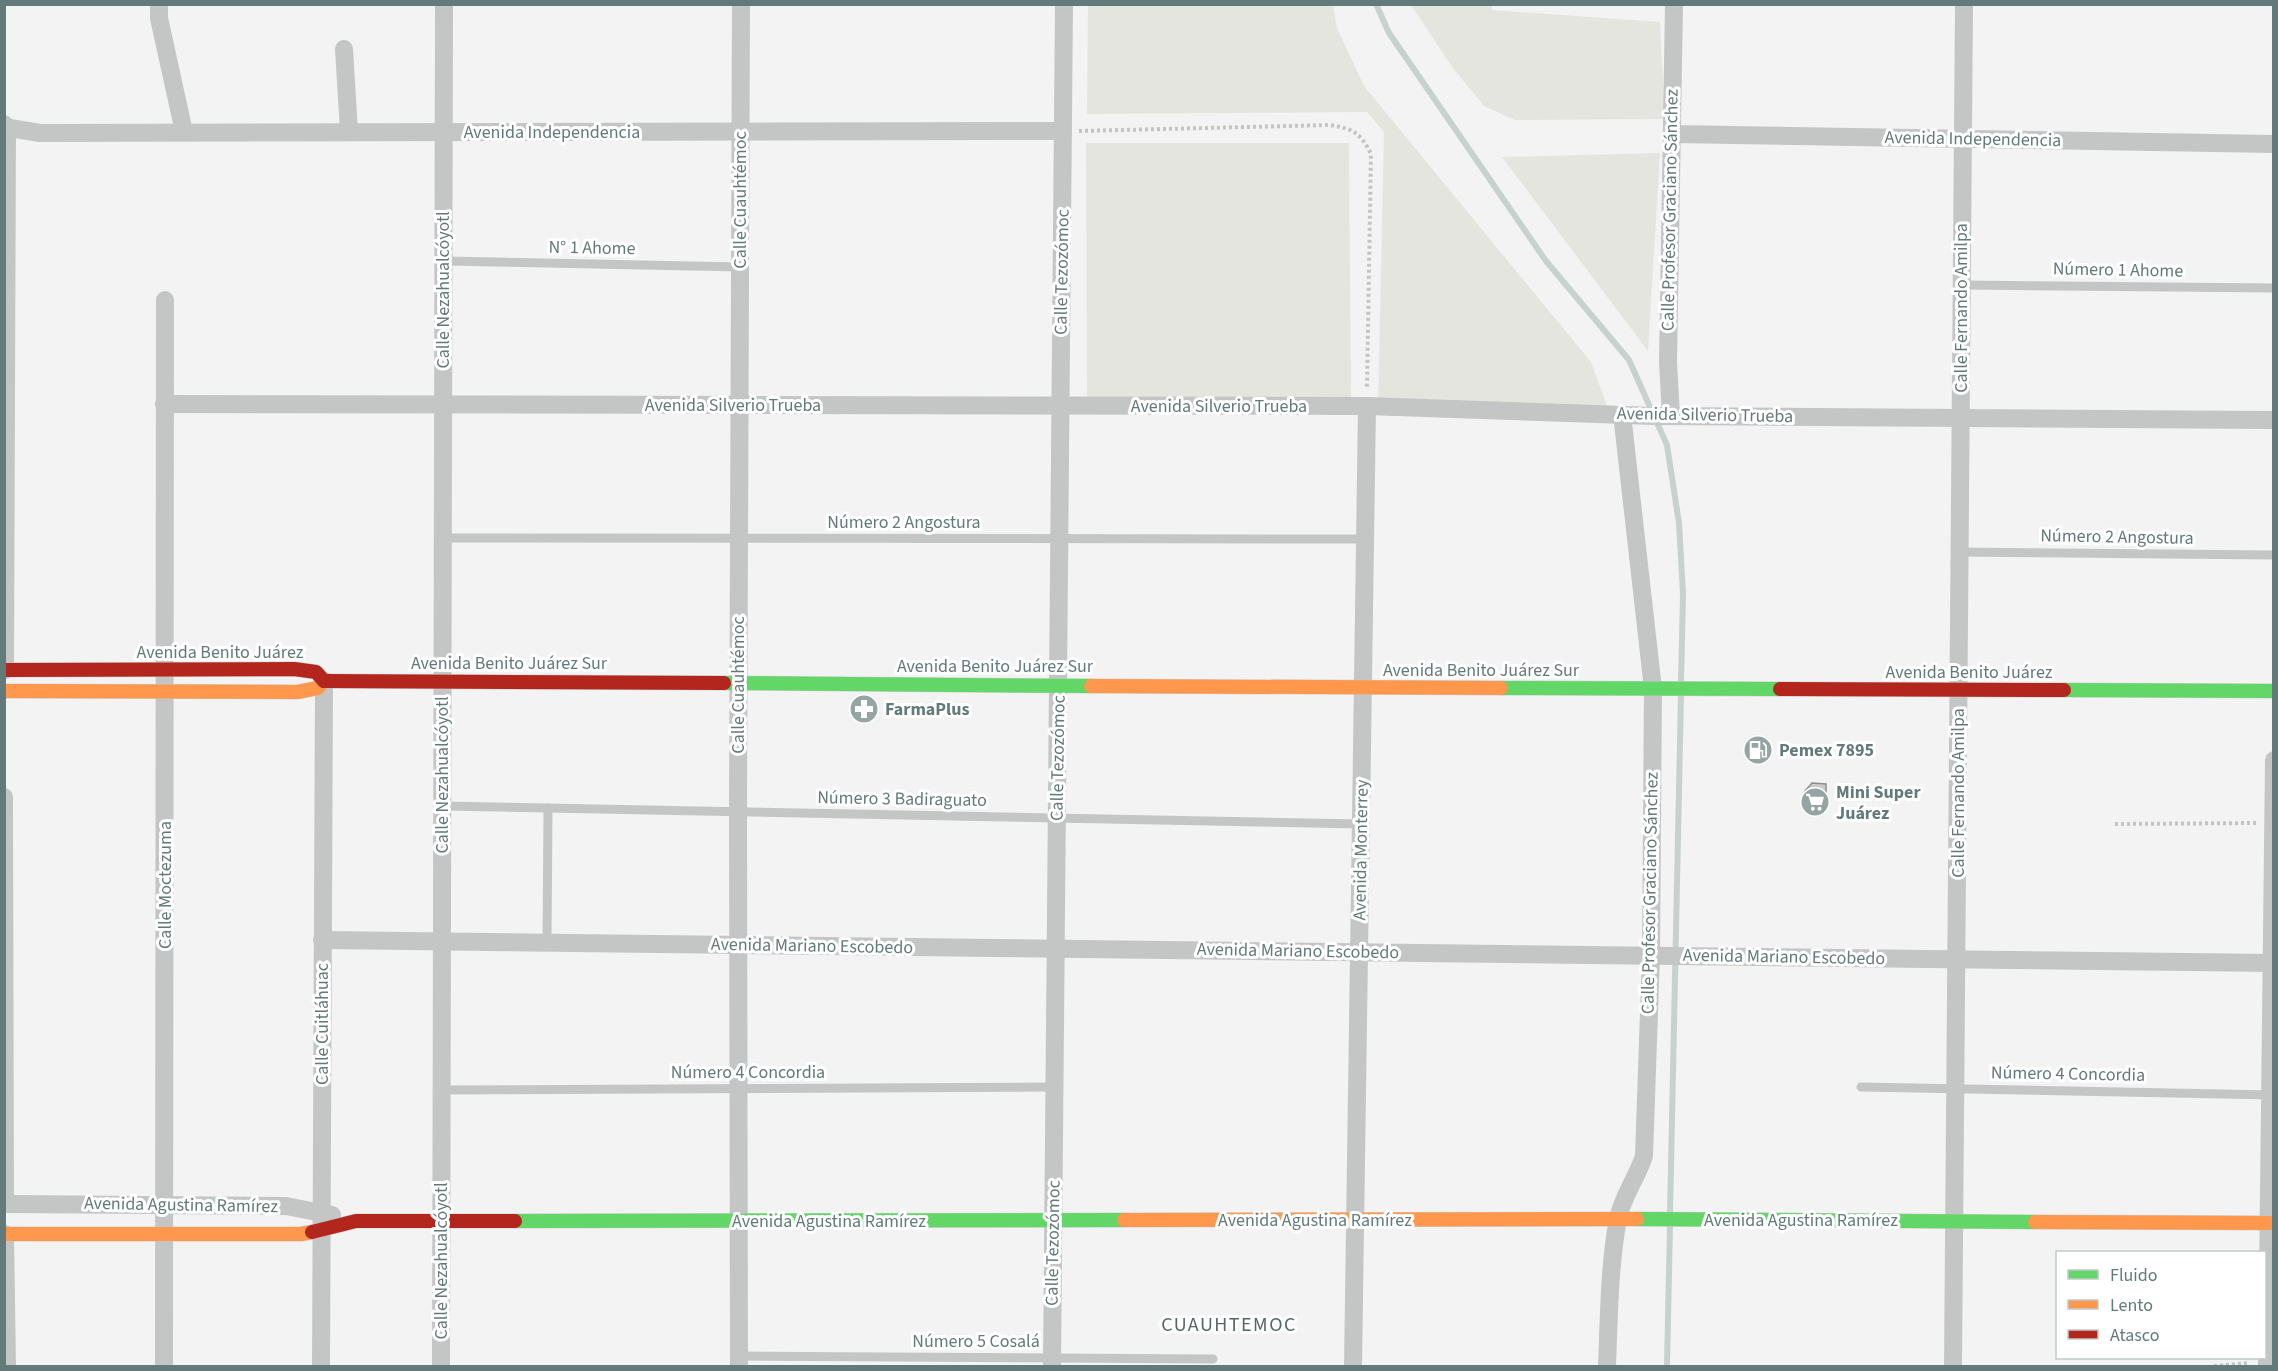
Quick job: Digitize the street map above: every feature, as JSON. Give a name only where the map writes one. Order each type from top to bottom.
[{"type":"street","points":[[159,4],[159,18],[184,132]]},
{"type":"street","name":"Calle Nezahualcóyotl","points":[[441,1366],[444,4]]},
{"type":"street","name":"Calle Cuauhtémoc","points":[[739,1361],[738,538],[741,4]]},
{"type":"street","name":"Calle Tezozómoc","points":[[1052,1362],[1064,4]]},
{"type":"street","name":"Calle Profesor Graciano Sánchez","points":[[1671,416],[1668,362],[1674,4]]},
{"type":"street","name":"Calle Fernando Amilpa","points":[[1953,1366],[1964,4]]},
{"type":"street","points":[[344,49],[349,132]]},
{"type":"street","name":"Avenida Independencia","points":[[5,133],[1063,131]]},
{"type":"street","points":[[4,670],[5,133]]},
{"type":"street","name":"Avenida Independencia","points":[[1672,134],[2274,144]]},
{"type":"street","name":"Calle Moctezuma","points":[[164,1366],[165,300]]},
{"type":"street","name":"Avenida Silverio Trueba","points":[[164,404],[1367,406],[1671,416],[2274,420]]},
{"type":"street","name":"Avenida Monterrey","points":[[1353,1366],[1367,406]]},
{"type":"street","name":"Calle Profesor Graciano Sánchez","points":[[1607,1366],[1610,1295],[1626,1219],[1623,1201],[1639,1172],[1644,1156],[1659,689],[1622,414]]},
{"type":"street","name":"Avenida Benito Juárez","points":[[4,670],[307,670],[316,672],[324,681]]},
{"type":"street","points":[[4,691],[297,692],[318,688],[324,681]]},
{"type":"street","name":"Avenida Benito Juárez Sur","points":[[324,681],[1659,689]]},
{"type":"street","name":"Calle Cuitláhuac","points":[[321,1366],[324,681]]},
{"type":"street","name":"Avenida Benito Juárez","points":[[1659,689],[2274,691]]},
{"type":"street","points":[[2269,1363],[2272,1222],[2274,760]]},
{"type":"street","points":[[4,796],[5,1204]]},
{"type":"street","name":"Avenida Mariano Escobedo","points":[[322,940],[2273,963]]},
{"type":"street","name":"Avenida Agustina Ramírez","points":[[5,1204],[286,1206],[321,1221],[1626,1219],[2272,1222]]},
{"type":"street","name":"Avenida Agustina Ramírez","points":[[5,1234],[301,1234],[321,1221]]},
{"type":"street","points":[[5,1234],[7,1366]]},
{"type":"lane","name":"N° 1 Ahome","points":[[443,261],[740,267]]},
{"type":"lane","name":"Número 1 Ahome","points":[[1961,285],[2274,288]]},
{"type":"lane","name":"Número 2 Angostura","points":[[443,538],[1365,539]]},
{"type":"lane","name":"Número 2 Angostura","points":[[1959,552],[2274,555]]},
{"type":"lane","name":"Número 3 Badiraguato","points":[[442,806],[1361,824]]},
{"type":"lane","points":[[547,943],[548,808]]},
{"type":"lane","name":"Número 4 Concordia","points":[[1861,1087],[2272,1095]]},
{"type":"lane","name":"Número 4 Concordia","points":[[442,1090],[1055,1088]]},
{"type":"lane","name":"Número 5 Cosalá","points":[[739,1361],[1052,1362],[1213,1359]]},
{"type":"path","points":[[1063,131],[1330,126],[1348,128],[1363,138],[1371,154],[1367,406]]},
{"type":"path","points":[[2115,824],[2273,823]]},
{"type":"path","points":[[2214,1366],[2269,1363]]},
{"type":"shaded area","points":[[1088,5],[1333,5],[1337,28],[1364,86],[1591,362],[1611,417],[1378,404],[1384,132],[1367,112],[1087,114]]},
{"type":"shaded area","points":[[1411,5],[1492,5],[1492,10],[1660,22],[1665,119],[1515,120],[1484,106],[1452,67]]},
{"type":"shaded area","points":[[1086,143],[1349,143],[1351,399],[1087,400]]},
{"type":"shaded area","points":[[1660,153],[1648,351],[1502,157]]},
{"type":"building","name":"Mini Super Juárez","points":[[1812,783],[1826,784],[1826,805],[1805,805],[1805,791]]},
{"type":"waterway","points":[[1376,4],[1389,33],[1546,261],[1629,360],[1667,445],[1679,523],[1683,594],[1681,682]]},
{"type":"waterway","points":[[1670,1213],[1681,695]]},
{"type":"waterway","points":[[1667,1366],[1670,1226]]},
{"type":"traffic: fast","points":[[724,683],[1091,686]]},
{"type":"traffic: fast","points":[[1501,688],[1780,689]]},
{"type":"traffic: fast","points":[[2064,690],[2274,691]]},
{"type":"traffic: fast","points":[[1637,1219],[2035,1222]]},
{"type":"traffic: fast","points":[[515,1221],[1124,1220]]},
{"type":"traffic: slow","points":[[4,691],[297,692],[318,688],[324,681]]},
{"type":"traffic: slow","points":[[1091,686],[1501,688]]},
{"type":"traffic: slow","points":[[1124,1220],[1637,1219]]},
{"type":"traffic: slow","points":[[2035,1222],[2274,1223]]},
{"type":"traffic: slow","points":[[4,1234],[301,1234],[312,1232]]},
{"type":"traffic: jam","points":[[4,670],[294,669],[316,672],[324,681]]},
{"type":"traffic: jam","points":[[324,681],[724,683]]},
{"type":"traffic: jam","points":[[1780,689],[2064,690]]},
{"type":"traffic: jam","points":[[312,1232],[356,1221],[515,1221]]},
{"type":"place","name":"FarmaPlus","points":[[864,709]]},
{"type":"place","name":"Pemex 7895","points":[[1758,750]]},
{"type":"place","name":"Mini Super Juárez","points":[[1815,802]]},
{"type":"district","name":"CUAUHTEMOC","points":[[1229,1325]]}]
